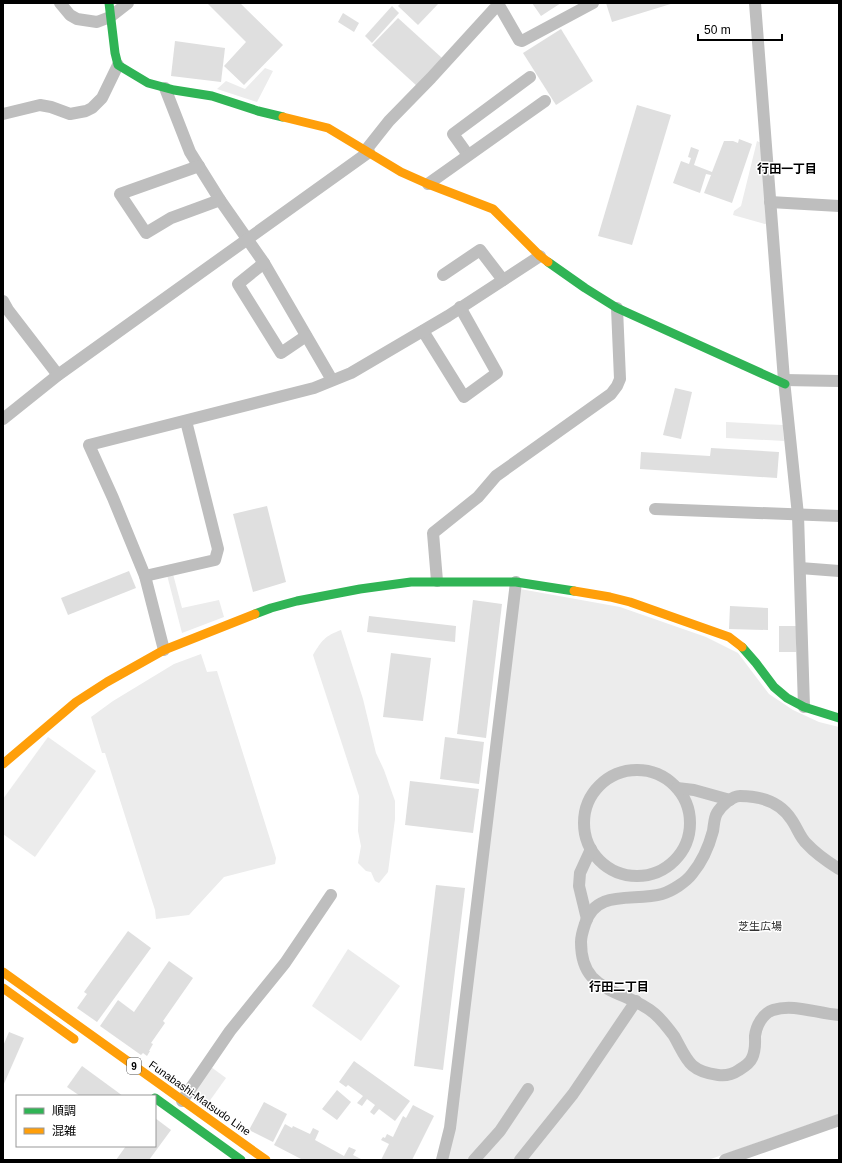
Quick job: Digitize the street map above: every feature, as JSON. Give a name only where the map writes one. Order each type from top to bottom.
[{"type":"street","points":[[60,3],[70,15],[77,19],[97,22],[110,16],[128,3]]},
{"type":"street","points":[[3,114],[40,105],[51,107],[70,114],[86,111],[92,108],[102,98],[118,65],[115,54],[109,3]]},
{"type":"street","points":[[3,419],[58,375],[368,151],[388,121],[431,78],[494,8],[500,7],[519,40],[522,41],[593,3]]},
{"type":"street","points":[[755,3],[784,382],[798,515],[804,707]]},
{"type":"street","points":[[118,65],[148,83],[165,88],[212,96],[258,112],[328,128],[401,172],[493,210],[540,256],[585,288],[617,308],[784,382],[839,381]]},
{"type":"street","points":[[468,155],[453,134],[530,77]]},
{"type":"street","points":[[165,88],[190,152],[220,200],[264,263],[332,380]]},
{"type":"street","points":[[428,184],[545,101]]},
{"type":"street","points":[[199,166],[120,194],[146,233],[171,218],[220,200]]},
{"type":"street","points":[[770,202],[839,206]]},
{"type":"street","points":[[443,276],[480,250],[503,280]]},
{"type":"street","points":[[164,650],[145,576],[113,498],[89,445],[314,388],[351,373],[423,331],[540,256]]},
{"type":"street","points":[[264,263],[238,284],[281,353],[306,336]]},
{"type":"street","points":[[3,301],[8,310],[58,375]]},
{"type":"street","points":[[423,331],[464,397],[497,373],[460,307]]},
{"type":"street","points":[[437,582],[433,534],[478,497],[496,476],[611,394],[617,386],[620,379],[617,308]]},
{"type":"street","points":[[145,576],[215,560],[218,549],[186,421]]},
{"type":"street","points":[[655,508],[839,516]]},
{"type":"street","points":[[800,568],[839,571]]},
{"type":"street","points":[[3,764],[76,702],[107,682],[164,650],[270,608],[297,601],[390,584],[411,582],[516,582],[610,597],[651,609],[723,634],[740,645],[781,694],[804,707],[839,718]]},
{"type":"street","points":[[442,1160],[450,1128],[516,582]]},
{"type":"street","points":[[640,770],[660,774],[677,788],[688,807],[690,826],[685,847],[673,863],[655,874],[634,877],[615,872],[597,860],[591,849],[586,841],[584,821],[589,801],[601,784],[618,773],[640,770]]},
{"type":"street","points":[[677,788],[694,790],[730,800]]},
{"type":"street","points":[[839,869],[821,857],[806,844],[790,817],[782,807],[759,798],[738,796],[730,800],[717,813],[704,856],[692,875],[680,885],[663,894],[615,898],[602,903],[592,911],[587,919],[581,937],[581,951],[584,965],[590,975],[598,983],[613,992],[644,1004],[664,1022],[686,1059],[692,1066],[704,1073],[721,1075],[732,1074],[746,1065],[752,1058],[756,1045],[755,1035],[759,1024],[764,1015],[773,1010],[791,1008],[839,1015]]},
{"type":"street","points":[[587,919],[579,886],[580,873],[591,849]]},
{"type":"street","points":[[182,1101],[230,1031],[285,963],[331,896]]},
{"type":"street","name":"Funabashi-Matsudo Line","points":[[3,972],[266,1160]]},
{"type":"street","points":[[3,988],[84,1046]]},
{"type":"street","points":[[520,1160],[573,1094],[636,1001]]},
{"type":"street","points":[[474,1160],[500,1131],[528,1089]]},
{"type":"street","points":[[156,1099],[241,1160]]},
{"type":"street","points":[[725,1160],[839,1120]]},
{"type":"green space","points":[[265,68],[273,71],[257,102],[217,89],[226,81],[245,89]]},
{"type":"green space","points":[[757,141],[763,144],[770,222],[765,224],[733,215],[734,211],[741,206]]},
{"type":"green space","points":[[726,422],[783,425],[784,441],[726,438]]},
{"type":"green space","points":[[173,574],[182,608],[219,600],[224,617],[182,633],[167,575]]},
{"type":"green space","name":"芝生広場","points":[[520,589],[620,607],[706,637],[738,653],[769,694],[793,710],[819,722],[839,727],[839,1114],[708,1160],[446,1160]]},
{"type":"green space","points":[[341,630],[363,699],[376,753],[395,801],[395,819],[388,872],[379,883],[375,881],[371,872],[366,871],[358,863],[361,846],[358,831],[359,796],[313,655],[324,639]]},
{"type":"green space","points":[[201,654],[207,672],[217,671],[276,858],[275,864],[224,877],[189,915],[156,919],[155,910],[105,753],[102,753],[91,717],[113,701],[174,664]]},
{"type":"green space","points":[[48,737],[96,771],[35,857],[3,834],[3,799]]},
{"type":"green space","points":[[348,949],[400,986],[361,1041],[312,1006]]},
{"type":"green space","points":[[211,1067],[226,1078],[206,1106],[191,1096]]},
{"type":"building","points":[[207,3],[240,3],[283,45],[244,85],[224,66],[246,42]]},
{"type":"building","points":[[401,3],[439,3],[418,25],[398,6]]},
{"type":"building","points":[[532,3],[561,3],[541,16]]},
{"type":"building","points":[[606,3],[674,3],[612,22]]},
{"type":"building","points":[[392,6],[399,13],[372,43],[365,36]]},
{"type":"building","points":[[343,13],[359,23],[354,32],[338,22]]},
{"type":"building","points":[[398,18],[442,58],[417,86],[372,45]]},
{"type":"building","points":[[561,29],[593,81],[556,105],[523,53]]},
{"type":"building","points":[[175,41],[225,48],[221,82],[171,76]]},
{"type":"building","points":[[637,105],[671,115],[632,245],[598,236]]},
{"type":"building","points":[[739,139],[752,144],[732,203],[704,193],[711,175],[706,174],[700,193],[673,183],[681,161],[689,164],[691,158],[688,157],[691,147],[699,150],[694,165],[712,172],[724,141],[733,141],[738,143]]},
{"type":"building","points":[[675,388],[692,392],[681,439],[663,435]]},
{"type":"building","points":[[711,448],[779,452],[777,478],[640,469],[641,452],[710,456]]},
{"type":"building","points":[[267,506],[286,582],[253,592],[233,514]]},
{"type":"building","points":[[129,571],[136,588],[68,615],[61,598]]},
{"type":"building","points":[[473,600],[502,604],[486,738],[457,734]]},
{"type":"building","points":[[730,606],[768,608],[768,630],[729,629]]},
{"type":"building","points":[[369,616],[456,626],[455,642],[367,632]]},
{"type":"building","points":[[779,626],[796,626],[796,652],[779,652]]},
{"type":"building","points":[[391,653],[431,658],[423,721],[383,717]]},
{"type":"building","points":[[445,737],[484,742],[479,784],[440,779]]},
{"type":"building","points":[[410,781],[479,789],[473,833],[405,825]]},
{"type":"building","points":[[436,885],[465,888],[443,1070],[414,1066]]},
{"type":"building","points":[[128,931],[151,948],[97,1022],[77,1008],[87,994],[84,992]]},
{"type":"building","points":[[169,961],[193,978],[163,1021],[165,1023],[151,1043],[153,1044],[147,1056],[143,1053],[141,1055],[100,1026],[118,1000],[134,1012]]},
{"type":"building","points":[[9,1032],[24,1038],[3,1086],[3,1046]]},
{"type":"building","points":[[354,1061],[410,1101],[395,1121],[379,1109],[374,1115],[370,1112],[375,1105],[367,1099],[362,1106],[357,1103],[363,1096],[348,1085],[346,1087],[339,1082]]},
{"type":"building","points":[[82,1066],[122,1095],[79,1095],[67,1087]]},
{"type":"building","points":[[337,1090],[351,1102],[337,1120],[322,1109]]},
{"type":"building","points":[[264,1102],[287,1114],[273,1142],[249,1130]]},
{"type":"building","points":[[413,1105],[434,1116],[412,1160],[381,1160],[389,1144],[381,1140],[383,1137],[385,1138],[387,1134],[393,1137],[403,1116],[406,1118]]},
{"type":"building","points":[[156,1119],[171,1130],[149,1160],[116,1160],[125,1147],[156,1147]]},
{"type":"building","points":[[285,1124],[310,1134],[313,1128],[319,1131],[315,1140],[344,1156],[349,1147],[356,1150],[353,1155],[363,1160],[303,1160],[274,1145]]},
{"type":"traffic: fast","points":[[109,3],[115,53],[118,65],[148,83],[174,90],[212,96],[258,111],[283,117]]},
{"type":"traffic: fast","points":[[548,262],[617,308],[785,384]]},
{"type":"traffic: fast","points":[[255,614],[297,601],[360,589],[411,582],[516,582],[574,591]]},
{"type":"traffic: fast","points":[[742,647],[774,687],[787,698],[804,707],[839,718]]},
{"type":"traffic: fast","points":[[156,1099],[241,1160]]},
{"type":"traffic: slow","points":[[283,117],[328,128],[401,172],[493,209],[540,256],[548,262]]},
{"type":"traffic: slow","points":[[574,591],[630,602],[729,637],[742,647]]},
{"type":"traffic: slow","points":[[3,764],[76,702],[107,682],[164,650],[255,614]]},
{"type":"traffic: slow","points":[[3,972],[266,1160]]},
{"type":"traffic: slow","points":[[3,988],[74,1039]]},
{"type":"district","name":"行田一丁目","points":[[787,169]]},
{"type":"district","name":"行田二丁目","points":[[619,987]]}]
